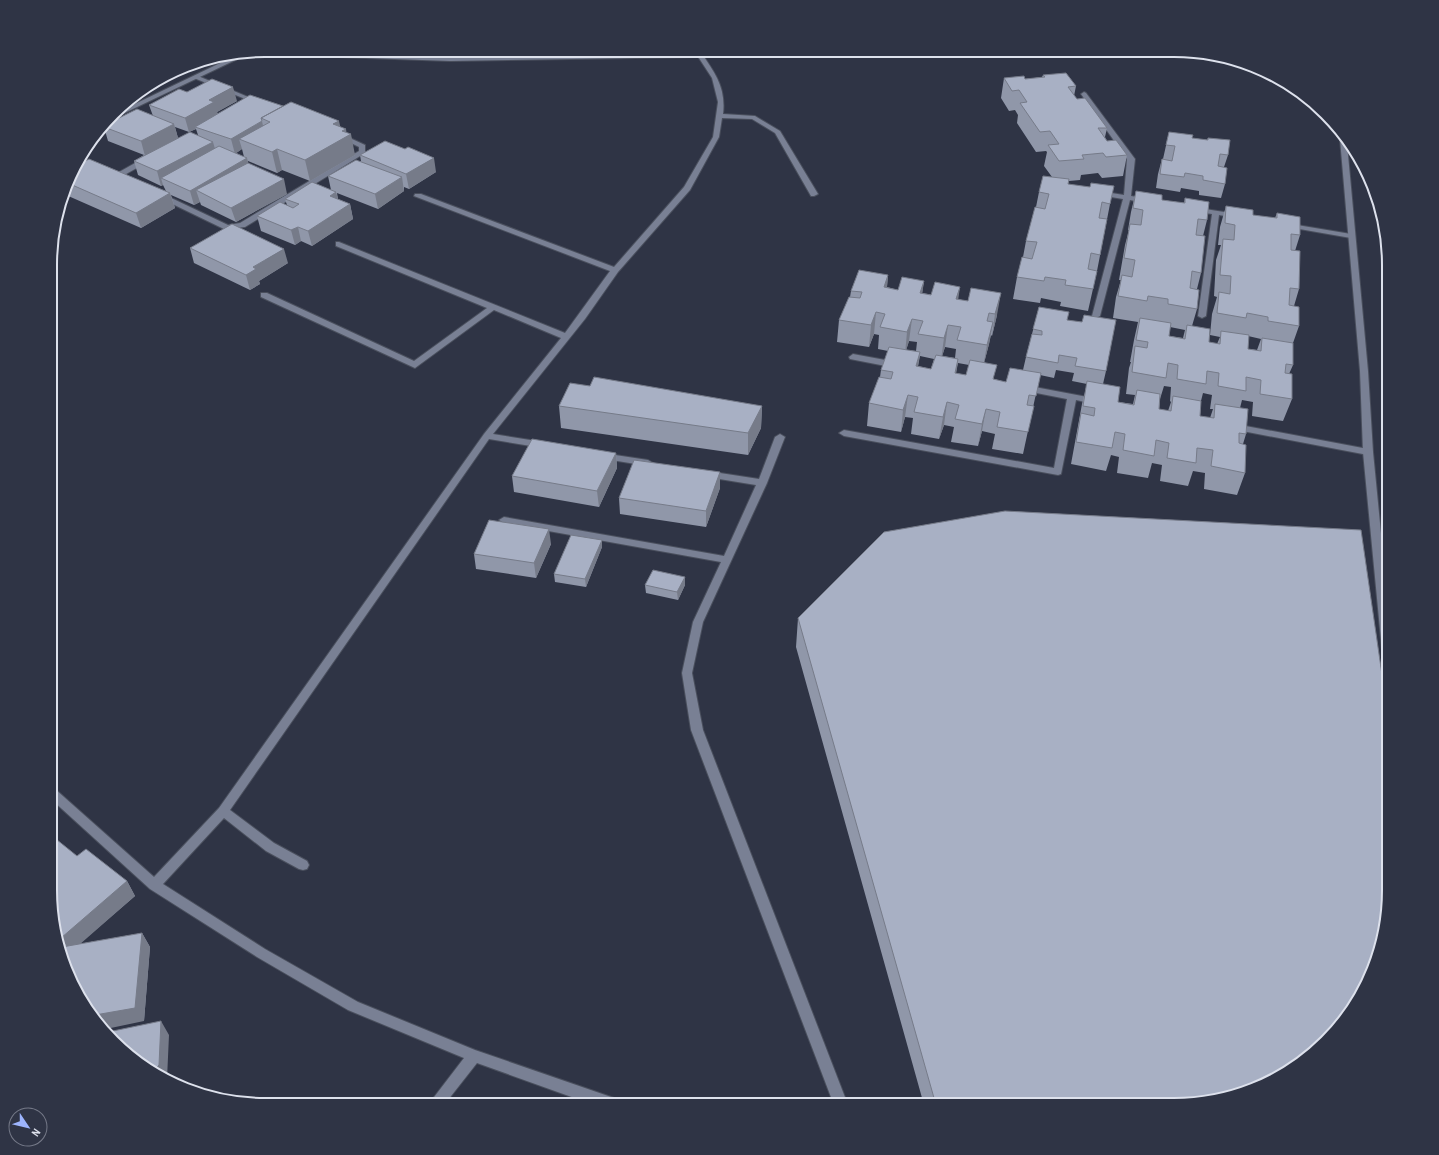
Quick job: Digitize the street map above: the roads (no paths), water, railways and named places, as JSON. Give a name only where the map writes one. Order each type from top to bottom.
[{"type":"street","points":[[394,57],[450,59],[575,57]]},
{"type":"street","points":[[154,885],[223,811],[488,436],[566,337],[614,270],[687,188],[716,137],[721,102],[715,78],[701,57]]},
{"type":"street","points":[[125,112],[232,60]]},
{"type":"street","points":[[196,77],[257,104]]},
{"type":"street","points":[[1084,94],[1131,159],[1127,198],[1096,316]]},
{"type":"street","points":[[719,116],[753,117],[778,132],[814,194]]},
{"type":"street","points":[[152,192],[227,227],[242,225],[354,158],[363,152],[366,147],[335,133]]},
{"type":"street","points":[[1343,145],[1364,371],[1368,452],[1382,598]]},
{"type":"street","points":[[117,176],[152,157]]},
{"type":"street","points":[[1090,191],[1157,203]]},
{"type":"street","points":[[418,196],[614,270]]},
{"type":"street","points":[[1186,208],[1246,218]]},
{"type":"street","points":[[1202,316],[1216,213]]},
{"type":"street","points":[[1283,224],[1351,236]]},
{"type":"street","points":[[339,244],[566,337]]},
{"type":"street","points":[[264,296],[415,365],[493,307]]},
{"type":"street","points":[[853,357],[908,367]]},
{"type":"street","points":[[1017,387],[1103,402]]},
{"type":"street","points":[[844,433],[1058,472],[1072,396]]},
{"type":"street","points":[[1227,425],[1368,452]]},
{"type":"street","points":[[488,436],[550,447]]},
{"type":"street","points":[[780,436],[762,483],[698,622],[687,673],[697,730],[838,1098]]},
{"type":"street","points":[[590,453],[660,466]]},
{"type":"street","points":[[699,472],[762,483]]},
{"type":"street","points":[[504,520],[727,560]]},
{"type":"street","points":[[57,797],[154,885],[261,953],[353,1006],[474,1056],[594,1098]]},
{"type":"street","points":[[223,811],[270,847],[303,865]]},
{"type":"street","points":[[441,1098],[474,1056]]}]
